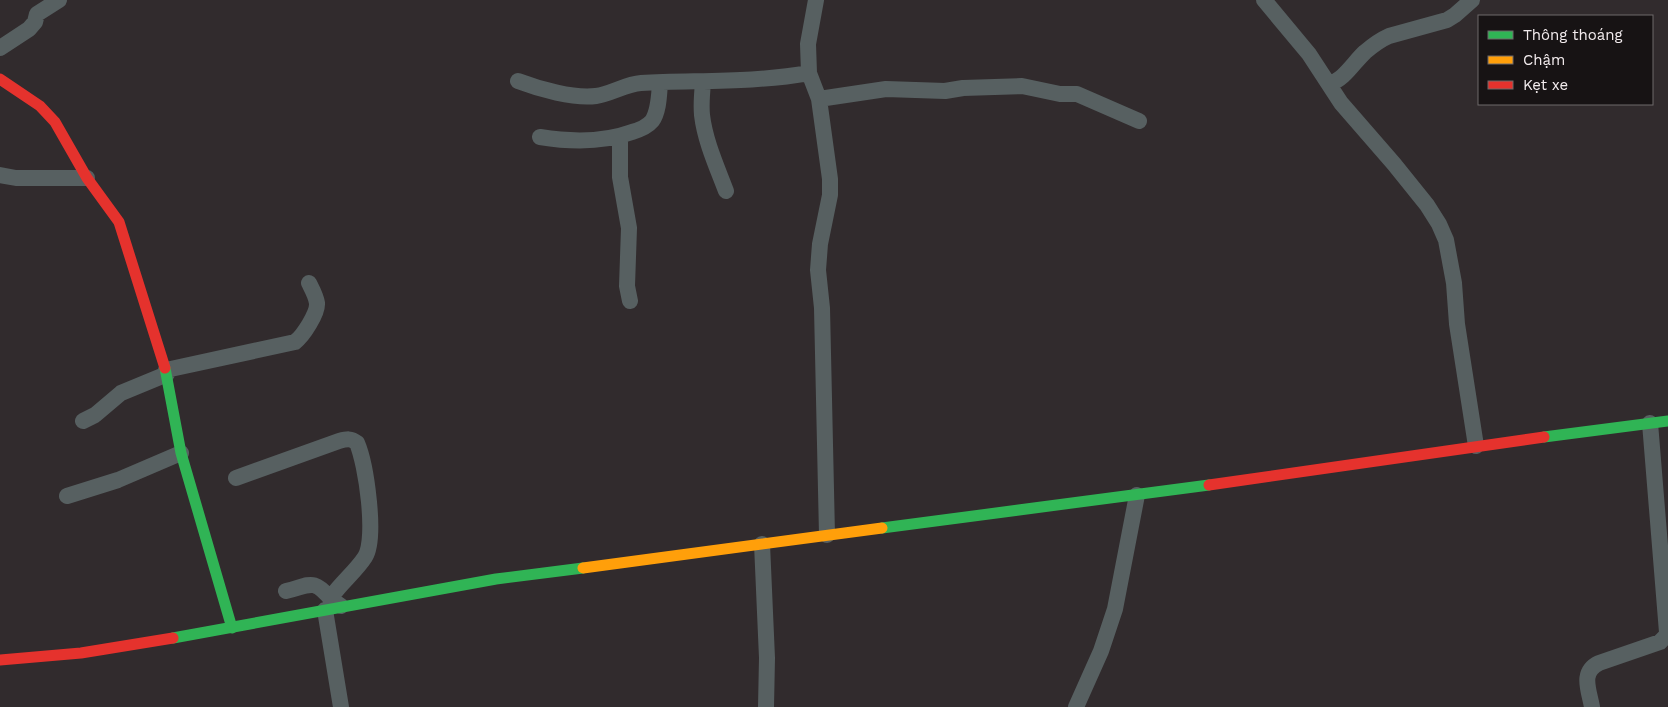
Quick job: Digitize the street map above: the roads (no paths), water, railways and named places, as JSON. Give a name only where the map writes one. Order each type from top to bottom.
[{"type":"street","points":[[0,48],[29,29],[35,22],[38,14],[59,0]]},
{"type":"street","points":[[816,0],[808,44],[809,73],[819,99],[830,179],[830,195],[820,244],[818,270],[822,308],[827,535]]},
{"type":"street","points":[[1264,0],[1309,54],[1341,102],[1427,206],[1443,233],[1454,283],[1457,324],[1476,446]]},
{"type":"street","points":[[1329,84],[1336,82],[1365,52],[1381,40],[1389,36],[1447,20],[1456,15],[1472,0]]},
{"type":"street","points":[[518,81],[538,89],[588,97],[609,93],[638,83],[703,83],[781,78],[809,73]]},
{"type":"street","points":[[0,79],[40,106],[56,122],[87,178],[119,222],[166,372],[181,453],[232,628]]},
{"type":"street","points":[[540,137],[597,141],[640,130],[650,123],[655,115],[660,83]]},
{"type":"street","points":[[703,83],[702,114],[704,127],[726,191]]},
{"type":"street","points":[[819,99],[886,89],[945,91],[982,87],[1022,86],[1060,94],[1077,94],[1139,121]]},
{"type":"street","points":[[620,136],[620,177],[629,228],[627,286],[630,301]]},
{"type":"street","points":[[0,176],[16,178],[87,178]]},
{"type":"street","points":[[82,421],[95,415],[121,393],[166,372],[295,342],[307,328],[317,306],[317,300],[309,283]]},
{"type":"street","points":[[0,660],[81,652],[232,628],[332,605],[496,579],[1137,495],[1476,446],[1668,421]]},
{"type":"street","points":[[1592,707],[1587,675],[1590,668],[1599,663],[1660,642],[1664,640],[1667,632],[1650,423]]},
{"type":"street","points":[[236,478],[339,440],[348,438],[357,443],[370,502],[368,551],[335,592],[332,605],[341,707]]},
{"type":"street","points":[[67,496],[118,480],[181,453]]},
{"type":"street","points":[[1076,707],[1101,651],[1115,609],[1137,495]]},
{"type":"street","points":[[762,544],[767,658],[766,707]]},
{"type":"street","points":[[286,591],[314,584],[320,586],[332,605]]}]
